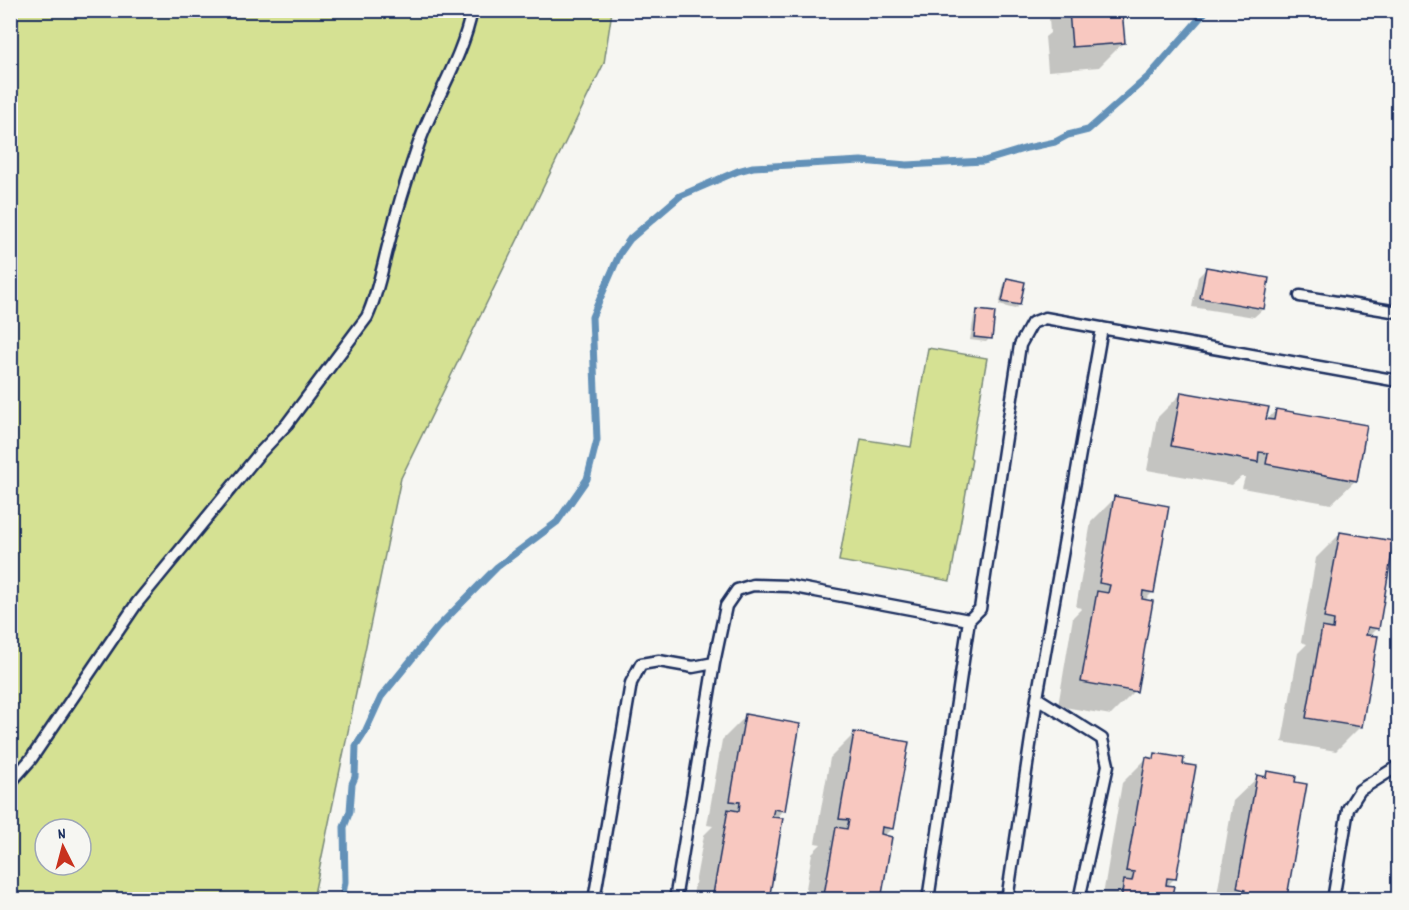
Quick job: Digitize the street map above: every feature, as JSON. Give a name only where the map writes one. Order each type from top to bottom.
[{"type":"lane","points":[[10,783],[31,759],[137,603],[259,454],[287,424],[367,317],[375,300],[389,240],[419,142],[458,60],[468,31],[472,10]]},
{"type":"lane","points":[[1300,296],[1398,312]]},
{"type":"lane","points":[[928,900],[969,620],[980,609],[1020,345],[1032,323],[1045,318],[1398,381]]},
{"type":"lane","points":[[1007,900],[1038,698],[1102,328]]},
{"type":"lane","points":[[675,900],[714,663],[726,606],[737,590],[753,585],[789,586],[969,620]]},
{"type":"lane","points":[[594,900],[632,683],[641,664],[659,661],[693,667],[714,663]]},
{"type":"lane","points":[[1038,698],[1102,739],[1108,765],[1079,900]]},
{"type":"lane","points":[[1333,900],[1348,808],[1360,790],[1398,766]]},
{"type":"green space","points":[[10,11],[612,11],[604,63],[401,478],[313,899],[11,899]]},
{"type":"green space","points":[[928,348],[987,358],[950,581],[839,561],[861,439],[911,447]]},
{"type":"building","points":[[1122,10],[1125,43],[1072,47],[1069,11]]},
{"type":"building","points":[[1206,267],[1269,278],[1264,309],[1200,298]]},
{"type":"building","points":[[1007,278],[1025,282],[1020,305],[1002,302]]},
{"type":"building","points":[[977,310],[995,312],[992,339],[974,337]]},
{"type":"building","points":[[1181,392],[1269,407],[1266,419],[1274,420],[1276,409],[1367,425],[1357,481],[1266,464],[1268,453],[1259,452],[1258,462],[1171,446]]},
{"type":"building","points":[[1114,496],[1169,506],[1154,593],[1143,591],[1142,599],[1153,601],[1137,692],[1081,682],[1097,591],[1108,593],[1110,585],[1099,583]]},
{"type":"building","points":[[1340,532],[1394,541],[1379,629],[1368,627],[1366,635],[1378,636],[1362,727],[1306,718],[1322,627],[1333,629],[1334,620],[1324,618]]},
{"type":"building","points":[[745,714],[800,724],[785,811],[774,809],[772,817],[783,818],[769,900],[712,900],[728,809],[739,811],[740,802],[730,801]]},
{"type":"building","points":[[854,732],[909,742],[893,829],[882,827],[881,834],[892,837],[881,900],[823,900],[836,827],[847,829],[849,820],[839,819]]},
{"type":"building","points":[[1155,753],[1184,758],[1183,764],[1196,766],[1176,879],[1167,878],[1166,885],[1174,886],[1171,900],[1121,900],[1124,880],[1132,881],[1134,872],[1126,871],[1146,757],[1154,759]]},
{"type":"building","points":[[1267,771],[1296,776],[1295,782],[1307,784],[1287,897],[1278,896],[1278,900],[1235,900],[1235,897],[1243,899],[1245,890],[1237,888],[1257,775],[1266,777]]},
{"type":"waterway","points":[[342,900],[345,882],[344,827],[350,811],[352,784],[355,777],[356,746],[381,697],[437,628],[497,567],[557,522],[587,479],[597,440],[592,317],[620,253],[630,239],[680,196],[738,171],[753,167],[861,161],[907,165],[984,161],[1055,142],[1068,135],[1088,130],[1150,75],[1207,10]]}]
